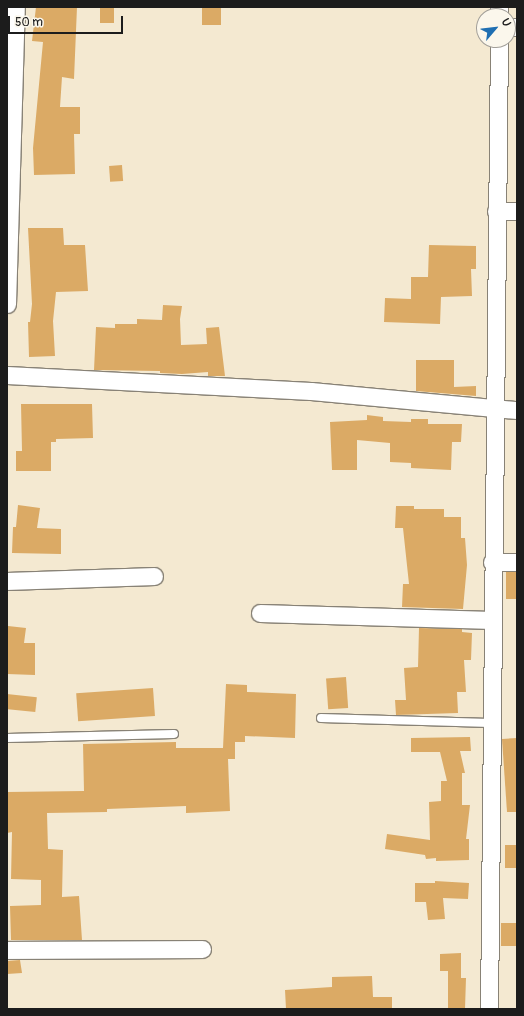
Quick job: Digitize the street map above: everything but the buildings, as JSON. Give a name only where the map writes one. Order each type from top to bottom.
[{"type":"street","points":[[7,304],[16,7]]},
{"type":"street","points":[[489,1009],[490,723],[498,48]]},
{"type":"street","points":[[496,211],[517,212]]},
{"type":"street","points":[[7,375],[311,392],[517,410]]},
{"type":"street","points":[[492,562],[517,562]]},
{"type":"street","points":[[7,581],[154,576]]},
{"type":"street","points":[[260,613],[492,620]]},
{"type":"street","points":[[7,950],[202,949]]},
{"type":"lane","points":[[321,718],[490,723]]},
{"type":"lane","points":[[7,738],[174,734]]}]
